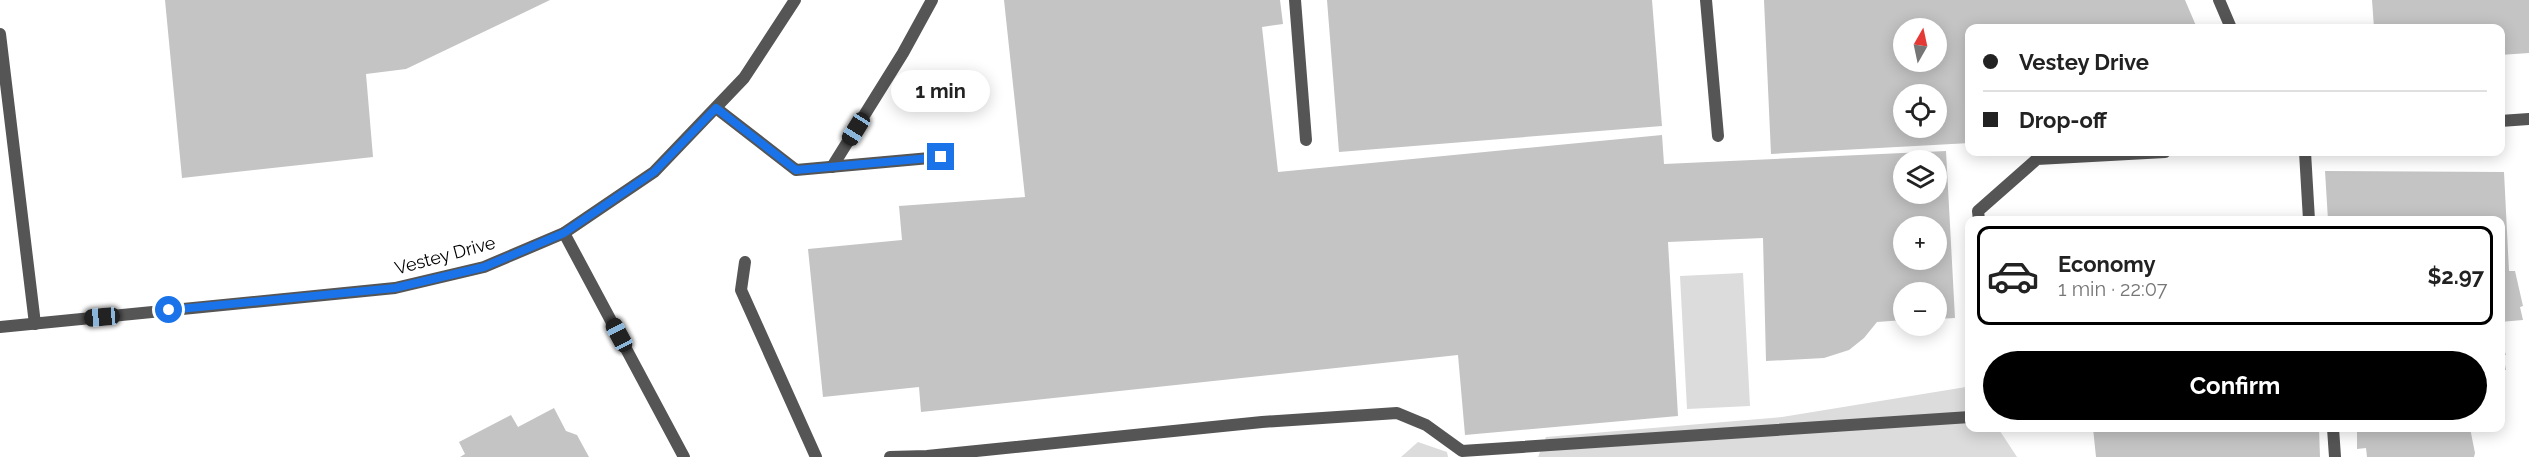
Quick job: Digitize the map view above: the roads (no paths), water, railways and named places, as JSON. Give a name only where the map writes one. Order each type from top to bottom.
[{"type":"street","name":"Vestey Drive","points":[[0,327],[395,288],[484,267],[564,233],[654,172],[744,78],[795,0]]},
{"type":"street","points":[[832,167],[903,53],[932,0]]},
{"type":"street","points":[[1295,0],[1306,140]]},
{"type":"street","points":[[1706,0],[1718,136]]},
{"type":"street","points":[[2219,0],[2229,24]]},
{"type":"street","points":[[0,34],[35,324]]},
{"type":"street","points":[[716,108],[796,170],[941,157]]},
{"type":"street","points":[[2505,121],[2529,119]]},
{"type":"street","points":[[1979,216],[1978,211],[2037,159],[2092,156]]},
{"type":"street","points":[[2305,156],[2309,216]]},
{"type":"street","points":[[564,233],[684,457]]},
{"type":"street","points":[[745,262],[741,290],[816,457]]},
{"type":"street","points":[[890,457],[927,456],[1262,422],[1398,413],[1426,425],[1463,454],[1965,417]]},
{"type":"street","points":[[2333,432],[2335,457]]}]
